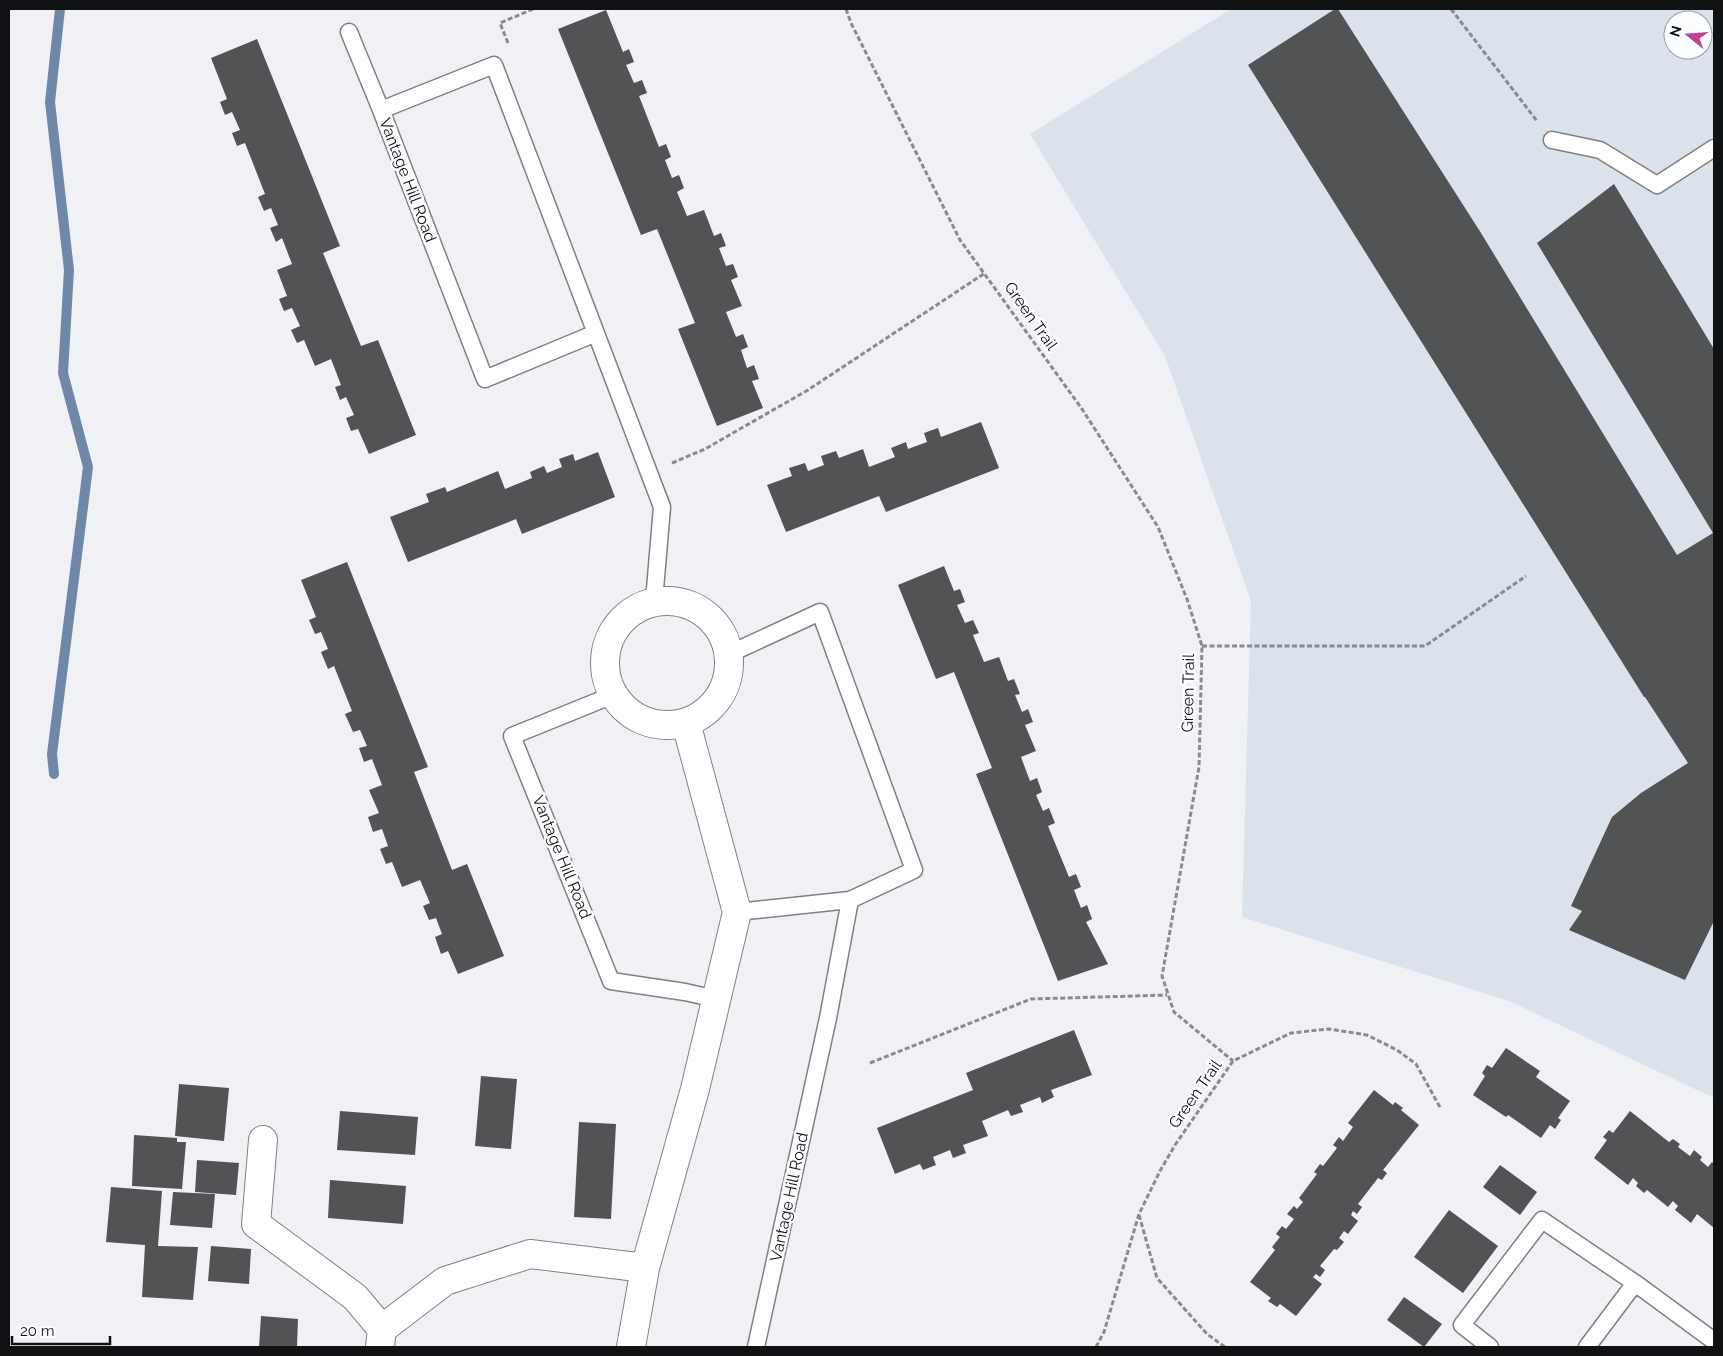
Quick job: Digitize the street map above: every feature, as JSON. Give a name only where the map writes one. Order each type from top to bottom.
[{"type":"street","points":[[654,601],[678,601],[703,611],[723,633],[729,654],[729,672],[722,693],[706,712],[686,723],[662,726],[641,721],[628,712],[613,695],[606,680],[605,658],[607,646],[616,626],[634,610],[654,601]]},
{"type":"street","points":[[631,1347],[645,1268],[695,1089],[737,912],[686,723]]},
{"type":"street","points":[[263,1140],[256,1224],[355,1297],[381,1338],[445,1281],[530,1254],[645,1268]]},
{"type":"lane","points":[[349,32],[381,110]]},
{"type":"lane","name":"Vantage Hill Road","points":[[494,65],[381,110],[485,379],[596,333]]},
{"type":"lane","points":[[494,65],[662,507],[654,601]]},
{"type":"lane","points":[[1552,140],[1600,150],[1657,185],[1714,148]]},
{"type":"lane","points":[[729,654],[820,612],[914,870],[850,900],[737,912]]},
{"type":"lane","name":"Vantage Hill Road","points":[[613,695],[512,736],[611,980],[685,992],[716,1000]]},
{"type":"lane","name":"Vantage Hill Road","points":[[756,1347],[828,1018],[850,900]]},
{"type":"lane","points":[[1490,1347],[1462,1324],[1542,1220],[1635,1283],[1714,1341]]},
{"type":"lane","points":[[1587,1347],[1635,1283]]},
{"type":"path","points":[[494,65],[515,61],[500,23],[532,9]]},
{"type":"path","name":"Green Trail","points":[[846,9],[851,23],[960,240],[1082,409],[1158,527],[1187,599],[1202,646],[1199,767],[1162,976],[1174,1012],[1233,1061],[1175,1145],[1139,1214],[1104,1332],[1096,1347]]},
{"type":"path","points":[[1451,9],[1552,140]]},
{"type":"path","points":[[649,472],[705,449],[808,390],[985,273]]},
{"type":"path","points":[[1202,646],[1425,646],[1526,576]]},
{"type":"path","points":[[870,1063],[1031,999],[1167,995]]},
{"type":"path","points":[[1233,1061],[1291,1032],[1329,1029],[1367,1035],[1397,1050],[1416,1064],[1441,1110]]},
{"type":"path","points":[[1139,1214],[1157,1278],[1207,1334],[1225,1347]]},
{"type":"shaded area","points":[[1231,9],[1714,9],[1714,1098],[1509,1001],[1242,917],[1251,601],[1165,356],[1030,134]]},
{"type":"building","points":[[1335,9],[1338,9],[1481,233],[1677,555],[1713,533],[1537,243],[1614,184],[1714,349],[1714,921],[1685,980],[1569,930],[1582,911],[1571,906],[1612,817],[1641,793],[1688,763],[1644,697],[1248,65]]},
{"type":"building","points":[[606,10],[623,52],[629,49],[634,62],[626,65],[634,83],[642,80],[647,93],[639,96],[659,147],[666,144],[671,157],[665,160],[672,178],[679,175],[684,188],[677,192],[687,216],[704,210],[714,236],[721,233],[726,246],[719,248],[726,266],[733,264],[738,277],[731,280],[742,306],[726,312],[736,337],[743,334],[748,347],[741,350],[747,368],[754,365],[759,379],[752,381],[763,408],[717,426],[678,329],[695,323],[657,229],[641,235],[558,29]]},
{"type":"building","points":[[257,39],[340,246],[323,253],[361,346],[378,340],[416,435],[369,454],[358,429],[351,431],[346,418],[354,415],[346,397],[340,400],[335,387],[341,385],[331,359],[315,366],[304,340],[297,343],[291,330],[300,326],[292,308],[284,311],[279,299],[287,296],[277,270],[292,264],[282,238],[276,242],[270,228],[278,225],[271,208],[264,211],[258,197],[265,194],[245,143],[237,146],[232,133],[240,130],[232,112],[225,115],[220,102],[227,99],[211,58]]},
{"type":"building","points":[[981,422],[999,468],[886,512],[879,496],[786,532],[767,485],[792,476],[789,468],[805,463],[808,471],[824,465],[821,456],[836,451],[839,458],[863,449],[869,467],[895,457],[891,448],[906,442],[908,449],[927,442],[924,433],[938,428],[941,437]]},
{"type":"building","points":[[598,452],[615,497],[522,534],[516,519],[408,562],[390,517],[429,502],[426,494],[445,487],[447,492],[498,471],[505,489],[532,478],[530,472],[544,466],[547,473],[562,467],[559,459],[573,454],[575,461]]},
{"type":"building","points":[[347,562],[428,767],[414,772],[452,870],[467,864],[504,956],[458,974],[448,951],[441,954],[435,937],[442,934],[436,918],[429,920],[423,906],[430,903],[420,880],[402,887],[392,862],[386,864],[380,849],[388,846],[382,829],[373,832],[368,817],[379,813],[369,790],[382,785],[372,759],[364,762],[359,748],[367,746],[360,730],[353,732],[345,714],[352,711],[334,666],[328,669],[321,652],[328,649],[321,632],[315,634],[309,620],[316,617],[301,580]]},
{"type":"building","points":[[944,566],[954,591],[960,589],[965,602],[957,605],[965,623],[973,620],[979,633],[973,635],[984,662],[999,657],[1008,681],[1014,679],[1020,694],[1015,695],[1022,712],[1028,709],[1033,722],[1025,725],[1036,751],[1021,757],[1030,781],[1037,778],[1042,792],[1036,795],[1043,811],[1049,808],[1055,823],[1048,826],[1069,877],[1076,874],[1081,887],[1074,890],[1081,908],[1087,905],[1092,919],[1086,922],[1108,964],[1058,981],[976,774],[992,768],[954,672],[936,679],[898,585]]},
{"type":"building","points":[[1074,1030],[1092,1075],[1051,1090],[1054,1097],[1042,1103],[1040,1097],[1020,1105],[1023,1112],[1011,1116],[1008,1110],[982,1121],[988,1136],[963,1145],[966,1153],[953,1158],[950,1150],[933,1157],[936,1165],[923,1170],[920,1164],[895,1174],[877,1128],[973,1090],[966,1073]]},
{"type":"building","points":[[1506,1048],[1540,1071],[1536,1077],[1570,1101],[1558,1118],[1561,1120],[1555,1129],[1550,1125],[1541,1138],[1508,1115],[1506,1117],[1473,1095],[1485,1076],[1482,1073],[1487,1065],[1492,1068]]},
{"type":"building","points":[[481,1076],[517,1079],[511,1149],[475,1146]]},
{"type":"building","points":[[179,1084],[229,1088],[224,1141],[175,1136]]},
{"type":"building","points":[[1374,1090],[1393,1105],[1395,1102],[1403,1108],[1401,1110],[1419,1125],[1383,1170],[1387,1173],[1382,1180],[1378,1178],[1358,1204],[1362,1207],[1357,1214],[1353,1211],[1351,1215],[1358,1221],[1348,1234],[1344,1231],[1339,1238],[1344,1242],[1337,1250],[1334,1249],[1320,1266],[1325,1270],[1320,1277],[1316,1274],[1313,1277],[1322,1284],[1296,1316],[1280,1304],[1277,1307],[1268,1301],[1271,1298],[1250,1282],[1275,1250],[1272,1247],[1280,1237],[1276,1234],[1282,1226],[1286,1229],[1294,1219],[1287,1214],[1294,1206],[1297,1209],[1303,1202],[1299,1198],[1317,1174],[1314,1172],[1320,1164],[1323,1166],[1337,1148],[1333,1145],[1339,1137],[1343,1141],[1353,1127],[1348,1123]]},
{"type":"building","points":[[340,1111],[418,1117],[415,1155],[337,1150]]},
{"type":"building","points":[[1630,1111],[1669,1142],[1673,1139],[1680,1144],[1678,1147],[1690,1156],[1694,1150],[1702,1157],[1700,1160],[1708,1167],[1712,1162],[1714,1164],[1714,1228],[1697,1214],[1691,1223],[1675,1210],[1678,1206],[1673,1201],[1668,1207],[1647,1190],[1644,1193],[1636,1186],[1638,1183],[1633,1178],[1628,1185],[1594,1158],[1607,1140],[1603,1137],[1609,1130],[1613,1133]]},
{"type":"building","points":[[579,1122],[616,1124],[611,1219],[574,1217]]},
{"type":"building","points":[[134,1135],[177,1138],[177,1142],[186,1142],[182,1189],[132,1186]]},
{"type":"building","points":[[197,1160],[239,1163],[236,1195],[195,1192]]},
{"type":"building","points":[[1500,1165],[1537,1192],[1520,1215],[1483,1187]]},
{"type":"building","points":[[330,1180],[406,1186],[403,1224],[328,1218]]},
{"type":"building","points":[[111,1187],[162,1191],[158,1246],[198,1247],[193,1300],[142,1297],[145,1245],[106,1242]]},
{"type":"building","points":[[173,1192],[215,1194],[212,1228],[170,1225]]},
{"type":"building","points":[[1449,1210],[1498,1246],[1463,1293],[1414,1257]]},
{"type":"building","points":[[211,1246],[251,1249],[249,1284],[208,1281]]},
{"type":"building","points":[[1404,1297],[1442,1324],[1424,1347],[1387,1320]]},
{"type":"building","points":[[261,1316],[298,1319],[297,1347],[259,1347]]},
{"type":"waterway","points":[[54,774],[52,754],[88,467],[63,373],[69,270],[50,102],[60,9]]}]
